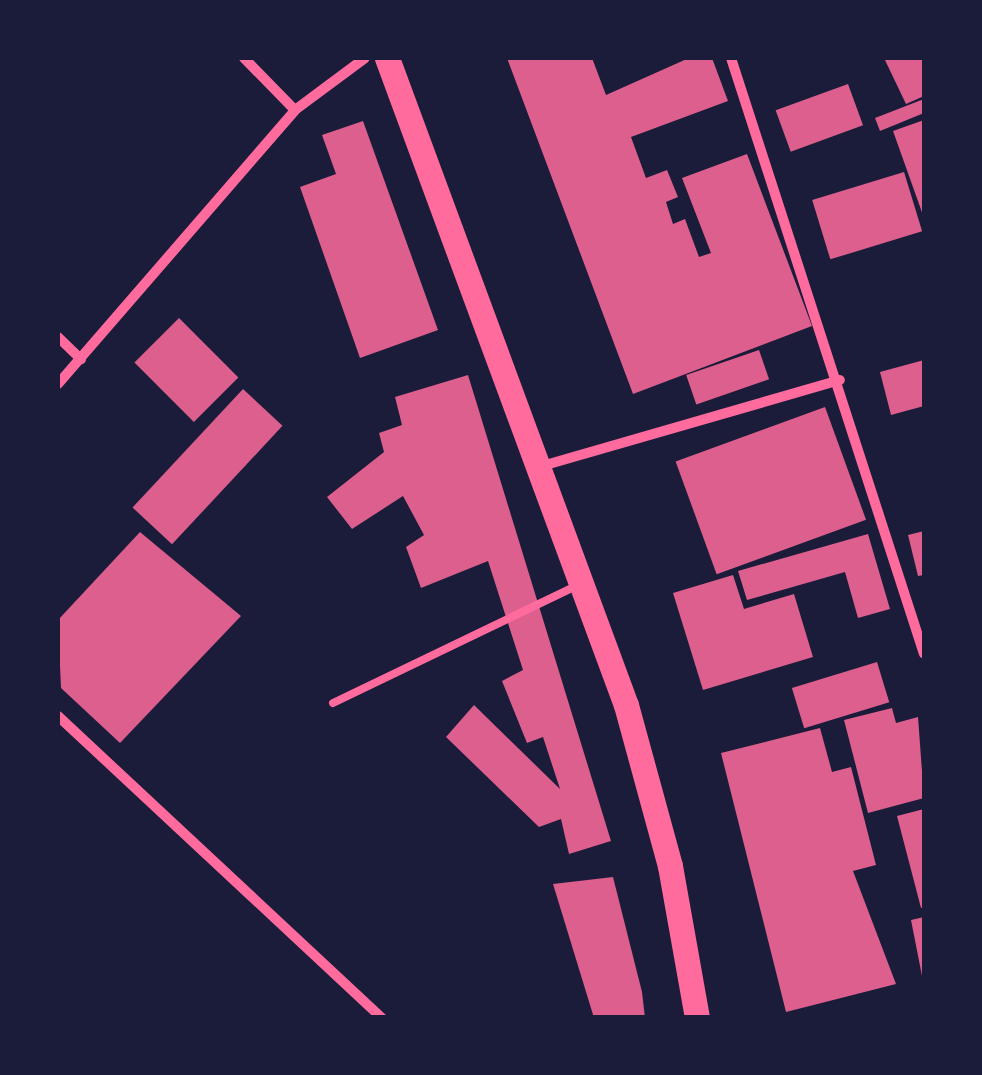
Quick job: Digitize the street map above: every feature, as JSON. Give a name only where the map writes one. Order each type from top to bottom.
[{"type":"main road","points":[[387,58],[585,581],[670,866],[697,1018]]},
{"type":"street","points":[[244,58],[295,110]]},
{"type":"street","points":[[58,384],[295,110],[364,58]]},
{"type":"street","points":[[732,58],[840,380],[924,654]]},
{"type":"street","points":[[58,336],[81,359]]},
{"type":"street","points":[[542,466],[840,380]]},
{"type":"street","points":[[58,716],[382,1018]]},
{"type":"lane","points":[[333,703],[585,581]]},
{"type":"building","points":[[507,58],[592,58],[606,95],[689,58],[712,58],[728,101],[631,137],[646,178],[667,170],[678,197],[666,202],[673,224],[685,219],[699,257],[711,253],[682,178],[747,154],[812,326],[633,394]]},
{"type":"building","points":[[884,58],[924,58],[924,96],[906,104]]},
{"type":"building","points":[[848,84],[863,125],[791,152],[776,110]]},
{"type":"building","points":[[924,99],[924,113],[880,131],[875,118]]},
{"type":"building","points":[[924,120],[924,218],[893,131]]},
{"type":"building","points":[[363,121],[438,330],[360,358],[300,187],[336,174],[322,135]]},
{"type":"building","points":[[904,172],[922,231],[830,259],[812,200]]},
{"type":"building","points":[[179,318],[238,377],[194,422],[134,363]]},
{"type":"building","points":[[759,350],[769,379],[696,404],[686,375]]},
{"type":"building","points":[[924,360],[924,406],[891,415],[880,372]]},
{"type":"building","points":[[468,375],[611,841],[569,854],[561,819],[539,827],[446,737],[474,705],[560,789],[543,737],[527,743],[502,681],[523,670],[488,561],[421,588],[406,547],[424,535],[403,496],[352,529],[327,497],[384,452],[379,433],[402,425],[395,397]]},
{"type":"building","points":[[243,389],[282,426],[172,544],[133,507]]},
{"type":"building","points":[[825,407],[866,520],[717,574],[676,461]]},
{"type":"building","points":[[924,531],[924,575],[918,576],[908,535]]},
{"type":"building","points":[[140,532],[241,616],[120,743],[61,688],[58,620]]},
{"type":"building","points":[[868,534],[890,609],[858,618],[845,572],[747,600],[738,571]]},
{"type":"building","points":[[733,575],[744,609],[794,594],[813,657],[703,690],[673,593]]},
{"type":"building","points":[[877,662],[889,702],[804,728],[792,688]]},
{"type":"building","points":[[892,708],[896,723],[918,717],[924,798],[868,813],[844,720]]},
{"type":"building","points":[[820,728],[832,772],[851,767],[876,865],[853,871],[896,984],[786,1012],[721,753]]},
{"type":"building","points":[[924,809],[924,907],[921,908],[897,816]]},
{"type":"building","points":[[613,877],[645,1018],[594,1018],[553,884]]},
{"type":"building","points":[[924,917],[924,981],[923,981],[911,920]]}]
